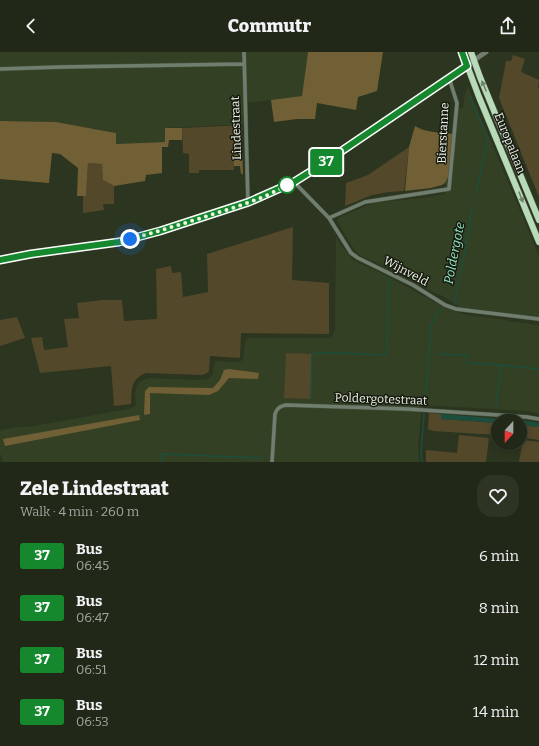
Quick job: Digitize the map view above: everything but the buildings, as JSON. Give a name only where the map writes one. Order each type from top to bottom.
[{"type":"highway","name":"Europalaan","points":[[462,52],[539,242]]},
{"type":"highway","name":"Europalaan","points":[[471,52],[539,220]]},
{"type":"street","name":"Lindestraat","points":[[244,52],[248,203]]},
{"type":"street","points":[[0,260],[31,254],[119,242],[160,231],[248,203],[294,182],[486,52]]},
{"type":"street","points":[[0,69],[244,64]]},
{"type":"street","name":"Bierstanne","points":[[329,218],[366,202],[449,189],[457,103],[449,78]]},
{"type":"street","name":"Wijnveld","points":[[294,182],[329,218],[351,253],[358,258],[413,285],[445,305],[456,309],[539,319]]},
{"type":"street","name":"Poldergotestraat","points":[[272,462],[275,414],[278,408],[286,405],[414,409],[539,419]]},
{"type":"shaded area","points":[[0,52],[308,52],[302,96],[248,103],[248,124],[165,128],[165,142],[116,144],[116,133],[98,129],[56,122],[0,121]]},
{"type":"shaded area","points":[[308,52],[383,52],[377,91],[358,97],[356,110],[317,103],[315,119],[297,119],[274,122],[271,100],[302,96]]},
{"type":"shaded area","points":[[513,55],[525,59],[521,72],[539,80],[539,197],[499,98],[506,61],[511,61]]},
{"type":"shaded area","points":[[468,87],[539,256],[539,317],[460,307],[400,273],[361,256],[354,249],[337,221],[338,218],[368,205],[380,202],[424,198],[444,194],[445,183],[449,175],[455,109],[463,108],[465,94]]},
{"type":"shaded area","points":[[0,121],[56,122],[116,133],[116,144],[165,142],[165,128],[182,128],[182,140],[169,140],[168,147],[162,147],[162,173],[146,175],[145,181],[114,186],[103,180],[102,164],[88,163],[86,196],[77,196],[78,168],[60,154],[52,153],[49,183],[0,179]]},
{"type":"shaded area","points":[[242,125],[242,145],[234,146],[234,170],[199,170],[199,173],[189,173],[189,154],[183,153],[182,128]]},
{"type":"shaded area","points":[[415,126],[428,131],[453,134],[449,175],[445,183],[442,185],[431,188],[405,191],[409,147]]},
{"type":"shaded area","points":[[242,145],[243,174],[241,174],[240,166],[234,166],[234,146]]},
{"type":"shaded area","points":[[409,147],[404,191],[372,195],[345,206],[346,183],[368,175]]},
{"type":"shaded area","points":[[88,163],[102,164],[103,180],[114,186],[114,204],[103,204],[104,210],[83,213],[83,196],[86,196]]},
{"type":"shaded area","points":[[293,227],[292,280],[329,283],[329,334],[241,333],[240,358],[210,356],[209,371],[202,375],[146,373],[141,375],[134,382],[131,404],[114,406],[111,366],[40,373],[31,338],[42,337],[44,350],[68,347],[64,319],[79,318],[77,303],[103,300],[122,300],[124,321],[157,319],[156,269],[171,266],[172,273],[181,272],[183,297],[208,292],[207,254]]},
{"type":"shaded area","points":[[336,237],[353,260],[389,277],[447,309],[467,315],[539,325],[539,414],[527,411],[422,405],[418,446],[419,462],[3,462],[0,453],[0,431],[2,430],[51,423],[132,408],[136,405],[135,393],[137,385],[143,380],[149,378],[208,379],[213,374],[215,361],[240,362],[243,359],[245,341],[250,338],[329,338],[332,336],[335,330]]},
{"type":"shaded area","points":[[17,317],[25,338],[0,346],[0,320]]},
{"type":"shaded area","points":[[286,353],[312,354],[311,399],[284,398]]},
{"type":"shaded area","points":[[229,369],[259,373],[258,379],[229,378],[218,391],[209,395],[150,393],[150,414],[144,415],[145,391],[149,387],[213,388],[220,380],[224,370]]},
{"type":"shaded area","points":[[429,413],[441,414],[441,419],[491,423],[491,435],[433,431],[428,429]]},
{"type":"shaded area","points":[[441,414],[491,418],[491,423],[441,419]]},
{"type":"shaded area","points":[[139,415],[140,420],[5,446],[3,439]]},
{"type":"shaded area","points":[[527,421],[539,423],[539,427],[527,426]]},
{"type":"shaded area","points":[[527,426],[539,427],[539,440],[527,438]]},
{"type":"shaded area","points":[[459,435],[489,438],[486,462],[426,462],[426,450],[457,453]]},
{"type":"shaded area","points":[[527,440],[539,442],[539,462],[519,462],[521,450],[527,450]]},
{"type":"waterway","name":"Poldergote","points":[[470,97],[488,139],[476,193]]},
{"type":"waterway","name":"Poldergote","points":[[454,304],[464,257],[472,207]]},
{"type":"waterway","points":[[311,399],[312,355],[315,353],[384,355],[387,352],[389,277]]},
{"type":"waterway","name":"Poldergote","points":[[425,404],[431,325],[440,308]]},
{"type":"waterway","points":[[437,354],[464,355],[467,356],[468,363],[539,369]]},
{"type":"waterway","points":[[496,407],[501,365]]},
{"type":"waterway","name":"Poldergote","points":[[422,462],[421,453],[424,414]]},
{"type":"waterway","points":[[161,462],[161,454],[262,458]]},
{"type":"bus line","name":"37","points":[[0,260],[31,254],[119,242],[160,231],[248,203],[272,193],[294,182],[318,167],[467,66],[462,52]]},
{"type":"route","points":[[130,239],[248,203],[287,185]]}]
